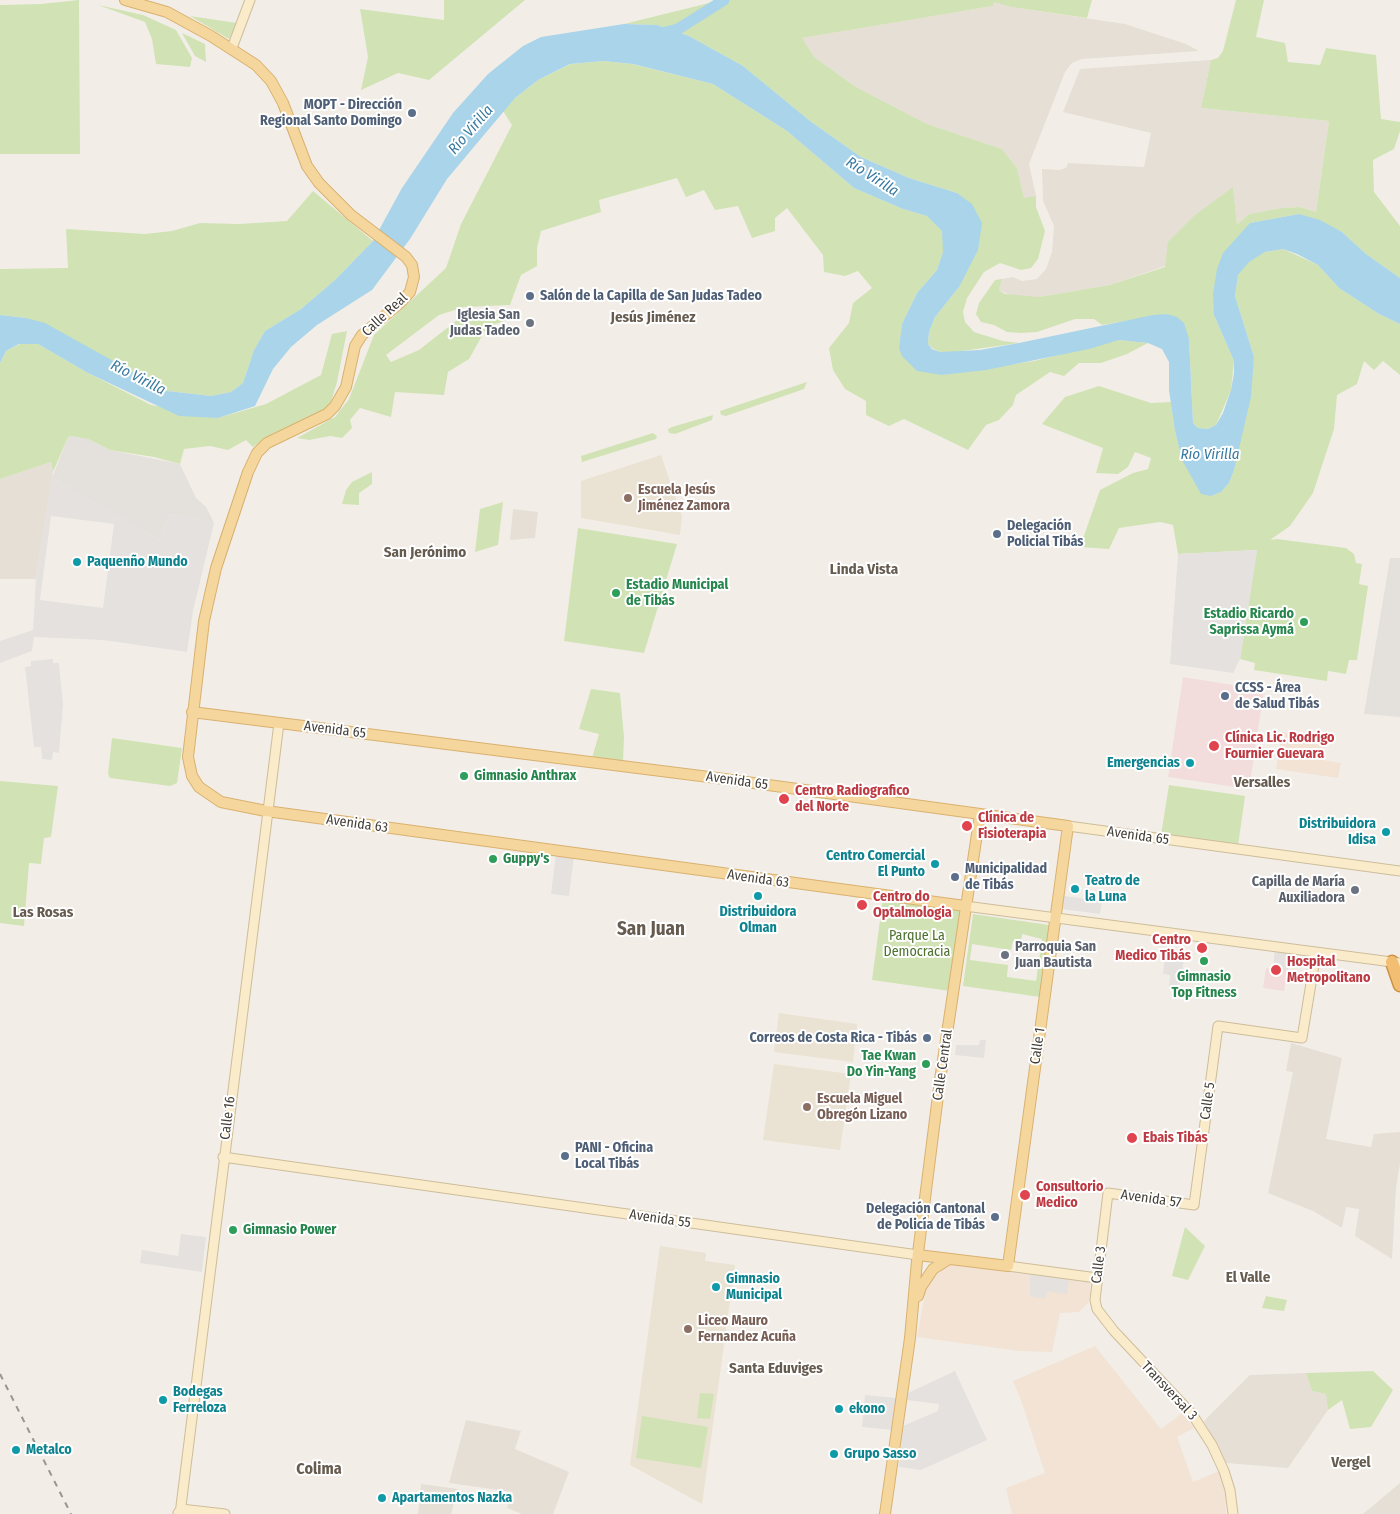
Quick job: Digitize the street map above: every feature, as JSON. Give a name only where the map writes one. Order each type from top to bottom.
[{"type":"highway","points":[[1396,963],[1400,985]]},
{"type":"main road","name":"Calle Real","points":[[126,0],[167,12],[232,48],[256,65],[271,81],[283,103],[307,166],[334,200],[406,257],[412,265],[413,285],[400,302],[362,335],[355,346],[346,387],[335,406],[327,414],[267,443],[253,460],[209,594],[192,712]]},
{"type":"main road","name":"Avenida 65","points":[[192,712],[717,778],[1068,826]]},
{"type":"main road","name":"Avenida 63","points":[[192,712],[188,757],[190,770],[199,787],[221,802],[266,811],[965,906]]},
{"type":"main road","name":"Calle Central","points":[[885,1514],[965,906],[980,814]]},
{"type":"main road","name":"Calle 1","points":[[1008,1266],[1068,826]]},
{"type":"main road","name":"Avenida 55","points":[[918,1255],[1008,1266]]},
{"type":"main road","name":"Calle Central","points":[[912,1316],[926,1277],[941,1263],[950,1259]]},
{"type":"street","points":[[232,48],[250,0]]},
{"type":"street","name":"Calle 16","points":[[180,1512],[266,811],[279,723]]},
{"type":"street","name":"Avenida 65","points":[[1068,826],[1400,871]]},
{"type":"street","name":"Avenida 63","points":[[965,906],[1396,963]]},
{"type":"street","name":"Calle 5","points":[[1194,1205],[1218,1026],[1302,1038],[1316,953]]},
{"type":"street","name":"Avenida 55","points":[[223,1157],[918,1255]]},
{"type":"street","name":"Avenida 57","points":[[1108,1193],[1194,1205]]},
{"type":"street","name":"Calle 3","points":[[1108,1193],[1095,1300],[1097,1309],[1114,1331]]},
{"type":"street","name":"Avenida 55","points":[[1008,1266],[1097,1278]]},
{"type":"street","name":"Transversal 3","points":[[1114,1331],[1192,1414],[1212,1445],[1224,1471],[1230,1490],[1233,1514]]},
{"type":"street","points":[[180,1512],[225,1514]]},
{"type":"shaded area","points":[[994,2],[1011,7],[1125,24],[1186,44],[1199,51],[1082,59],[1072,63],[1065,72],[1029,164],[1036,196],[1024,199],[1017,168],[1002,149],[927,124],[856,87],[814,57],[804,44],[802,38],[993,6]]},
{"type":"shaded area","points":[[1211,60],[1201,108],[1329,121],[1316,212],[1300,207],[1282,208],[1249,214],[1237,225],[1233,188],[1195,215],[1165,266],[1110,285],[1039,297],[1012,296],[999,290],[1002,279],[1013,277],[1022,281],[1037,279],[1046,269],[1052,252],[1054,226],[1043,201],[1042,169],[1059,170],[1066,168],[1068,163],[1144,167],[1151,133],[1063,112],[1080,69]]},
{"type":"shaded area","points":[[68,437],[88,439],[110,450],[180,464],[196,498],[206,507],[214,523],[170,514],[159,540],[52,478]]},
{"type":"shaded area","name":"Escuela Jesús Jiménez Zamora","points":[[661,455],[682,516],[680,535],[581,518],[581,481]]},
{"type":"shaded area","points":[[51,462],[53,472],[36,579],[0,579],[0,479]]},
{"type":"shaded area","points":[[52,478],[159,540],[170,514],[214,523],[193,611],[187,652],[103,640],[34,637],[32,651],[0,663],[0,641],[33,630],[36,579]],"holes":[[[51,516],[114,524],[103,608],[40,600]]]},
{"type":"shaded area","points":[[513,509],[538,512],[535,538],[510,540]]},
{"type":"shaded area","points":[[1257,550],[1240,659],[1233,673],[1170,664],[1178,554]]},
{"type":"shaded area","points":[[1390,558],[1400,558],[1400,717],[1364,714]]},
{"type":"shaded area","points":[[53,659],[53,663],[59,663],[63,705],[59,753],[53,752],[52,760],[42,759],[41,747],[34,747],[25,667],[31,666],[31,661]]},
{"type":"shaded area","name":"Clínica Lic. Rodrigo Fournier Guevara","points":[[1183,677],[1264,690],[1249,789],[1168,777]]},
{"type":"shaded area","points":[[1282,732],[1325,739],[1322,760],[1341,763],[1338,778],[1276,769]]},
{"type":"shaded area","points":[[556,854],[574,856],[569,896],[551,894]]},
{"type":"shaded area","points":[[1064,896],[1102,901],[1100,914],[1062,909]]},
{"type":"shaded area","name":"Hospital Metropolitano","points":[[1275,950],[1291,962],[1287,971],[1284,991],[1263,988],[1266,968],[1273,969]]},
{"type":"shaded area","points":[[1275,950],[1292,953],[1287,971],[1273,969]]},
{"type":"shaded area","points":[[1165,955],[1184,959],[1180,984],[1169,987],[1170,975],[1163,974]]},
{"type":"shaded area","points":[[779,1013],[857,1024],[853,1062],[774,1052]]},
{"type":"shaded area","points":[[980,1040],[986,1040],[984,1058],[955,1055],[956,1045],[979,1045]]},
{"type":"shaded area","points":[[1291,1043],[1342,1058],[1326,1139],[1371,1147],[1374,1134],[1400,1132],[1400,1163],[1396,1188],[1392,1259],[1355,1236],[1359,1209],[1346,1207],[1342,1228],[1313,1211],[1268,1193],[1293,1072],[1286,1071]]},
{"type":"shaded area","name":"Escuela Miguel Obregón Lizano","points":[[774,1064],[851,1074],[840,1150],[763,1140]]},
{"type":"shaded area","points":[[181,1234],[206,1237],[202,1272],[140,1263],[142,1250],[178,1256]]},
{"type":"shaded area","name":"Liceo Mauro Fernandez Acuña","points":[[660,1246],[706,1253],[705,1261],[735,1265],[702,1504],[630,1465]]},
{"type":"shaded area","points":[[952,1263],[1091,1281],[1089,1302],[1079,1312],[1060,1313],[1052,1352],[1019,1351],[917,1337],[927,1283],[939,1268]]},
{"type":"shaded area","points":[[1030,1275],[1069,1279],[1067,1294],[1048,1291],[1045,1299],[1030,1296]]},
{"type":"shaded area","points":[[1095,1346],[1161,1429],[1182,1413],[1194,1428],[1177,1437],[1193,1482],[1219,1471],[1225,1493],[1226,1514],[1012,1514],[1006,1488],[1045,1473],[1013,1381]]},
{"type":"shaded area","points":[[955,1371],[987,1440],[921,1470],[899,1467],[903,1426],[938,1411],[939,1404],[907,1400],[908,1393]]},
{"type":"shaded area","points":[[1306,1373],[1312,1391],[1326,1394],[1328,1410],[1288,1468],[1226,1463],[1204,1421],[1250,1375]]},
{"type":"shaded area","points":[[865,1395],[896,1398],[892,1430],[862,1427]]},
{"type":"shaded area","points":[[466,1420],[521,1431],[515,1449],[569,1472],[553,1514],[522,1514],[507,1508],[513,1492],[449,1483]]},
{"type":"shaded area","points":[[1400,1483],[1400,1514],[1363,1514]]},
{"type":"shaded area","points":[[421,1484],[458,1489],[451,1514],[418,1514]]},
{"type":"green space","points":[[79,0],[80,154],[0,154],[0,5],[41,4]]},
{"type":"green space","points":[[444,0],[525,0],[429,80],[398,73],[361,90],[368,57],[360,9],[444,20]]},
{"type":"green space","points":[[713,0],[1092,0],[1087,18],[1011,7],[994,2],[993,6],[802,38],[814,57],[856,87],[927,124],[1002,149],[1017,168],[1024,198],[1036,196],[1036,207],[1045,231],[1038,259],[1031,268],[1021,270],[1000,263],[984,272],[967,298],[963,312],[965,322],[974,332],[1003,341],[1019,343],[955,352],[940,352],[928,344],[929,332],[935,317],[959,287],[957,193],[909,178],[861,157],[810,121],[743,66],[689,36],[657,25],[624,24],[713,2]]},
{"type":"green space","points":[[1236,0],[1264,0],[1256,37],[1285,43],[1288,62],[1320,65],[1326,48],[1376,55],[1381,119],[1400,122],[1400,131],[1394,149],[1373,160],[1374,192],[1400,226],[1400,278],[1366,254],[1342,232],[1299,214],[1250,223],[1214,315],[1234,361],[1231,390],[1216,425],[1208,429],[1198,428],[1193,423],[1189,339],[1167,314],[1102,325],[1094,319],[1075,319],[1037,332],[1021,333],[1007,332],[994,325],[981,322],[976,314],[979,303],[995,280],[1002,279],[999,290],[1005,294],[1039,297],[1110,285],[1165,267],[1168,242],[1195,215],[1233,187],[1237,225],[1249,214],[1282,208],[1300,207],[1316,212],[1329,121],[1201,108],[1211,60],[1218,58],[1223,51]]},
{"type":"green space","points":[[98,5],[143,15],[176,30],[192,58],[190,67],[156,64],[152,39],[145,22]]},
{"type":"green space","points":[[190,16],[237,23],[229,39]]},
{"type":"green space","points":[[182,33],[205,44],[206,62],[195,56]]},
{"type":"green space","points":[[603,61],[632,64],[713,84],[787,131],[854,188],[903,209],[927,216],[943,231],[943,252],[937,270],[917,293],[902,324],[899,348],[942,375],[1034,361],[1119,340],[1148,343],[1127,354],[1101,363],[1079,363],[1064,376],[1050,372],[1016,395],[1013,405],[999,420],[986,425],[968,450],[904,419],[889,426],[866,415],[866,401],[845,389],[833,370],[829,348],[849,323],[853,303],[872,288],[858,271],[845,276],[824,272],[823,255],[787,208],[775,218],[775,231],[752,238],[738,206],[715,210],[704,190],[686,197],[677,178],[599,200],[601,212],[541,231],[537,248],[537,266],[521,275],[510,305],[464,307],[439,315],[386,355],[391,362],[419,350],[461,317],[509,310],[510,319],[487,327],[469,359],[448,372],[444,395],[395,392],[391,417],[360,408],[350,420],[352,428],[342,438],[330,436],[309,440],[297,438],[335,417],[349,399],[374,335],[446,268],[461,224],[512,125],[503,111],[515,98],[538,80],[571,64]]},
{"type":"green space","points":[[313,191],[373,241],[335,280],[301,309],[265,331],[254,350],[243,383],[231,392],[211,396],[167,391],[26,318],[0,315],[0,269],[68,268],[66,229],[145,234],[172,231],[200,223],[239,224],[287,221]]},
{"type":"green space","points":[[1283,249],[1318,265],[1339,288],[1379,314],[1400,324],[1400,375],[1383,361],[1374,370],[1364,361],[1357,384],[1337,395],[1334,429],[1313,493],[1290,526],[1270,540],[1277,539],[1346,548],[1354,554],[1356,563],[1362,564],[1359,584],[1368,586],[1357,660],[1349,660],[1346,674],[1328,671],[1327,681],[1254,670],[1255,663],[1240,659],[1257,550],[1178,554],[1173,525],[1160,522],[1119,528],[1109,549],[1080,547],[1100,490],[1133,473],[1148,469],[1151,458],[1135,452],[1128,467],[1118,474],[1096,473],[1103,448],[1042,424],[1065,397],[1099,386],[1151,403],[1171,402],[1182,460],[1211,496],[1221,492],[1229,483],[1234,470],[1254,357],[1235,296],[1238,275],[1249,261],[1265,252]]},
{"type":"green space","points":[[347,331],[331,402],[321,412],[272,434],[253,447],[246,440],[228,450],[210,446],[184,449],[180,464],[154,457],[110,450],[88,439],[71,436],[68,437],[53,472],[51,462],[0,479],[0,363],[6,351],[20,344],[38,344],[88,373],[151,405],[218,418],[266,404],[321,375],[332,334]]},
{"type":"green space","points":[[807,382],[804,389],[726,416],[721,415],[720,411]]},
{"type":"green space","points":[[713,415],[712,420],[675,434],[669,433],[668,429],[672,427]]},
{"type":"green space","points":[[653,433],[657,436],[656,439],[582,462],[581,456]]},
{"type":"green space","points":[[372,472],[372,484],[359,493],[359,505],[342,504],[346,490],[352,482]]},
{"type":"green space","points":[[503,502],[498,545],[475,552],[480,509]]},
{"type":"green space","name":"Estadio Municipal de Tibás","points":[[578,528],[677,544],[644,653],[564,641]]},
{"type":"green space","points":[[591,689],[620,693],[624,737],[623,763],[592,758],[599,734],[579,729]]},
{"type":"green space","points":[[112,738],[182,748],[177,783],[170,786],[110,778],[108,774]]},
{"type":"green space","points":[[0,781],[58,786],[51,837],[44,838],[41,864],[29,863],[24,926],[0,923]]},
{"type":"green space","points":[[1169,785],[1245,796],[1238,846],[1161,835]]},
{"type":"green space","name":"Parque La Democracia","points":[[883,898],[961,909],[950,991],[872,980]]},
{"type":"green space","points":[[973,914],[1049,925],[1040,997],[963,986]],"holes":[[[1022,934],[1042,939],[1036,981],[1007,977],[1008,965],[970,960],[972,944],[1011,950],[1013,941],[1021,943]]]},
{"type":"green space","points":[[1185,1227],[1205,1246],[1188,1280],[1172,1276]]},
{"type":"green space","points":[[1266,1296],[1287,1300],[1284,1311],[1262,1308]]},
{"type":"green space","points":[[1373,1371],[1393,1390],[1371,1427],[1350,1429],[1342,1400],[1328,1410],[1326,1394],[1312,1391],[1306,1373]]},
{"type":"green space","points":[[700,1393],[714,1394],[710,1419],[697,1418]]},
{"type":"green space","points":[[642,1416],[708,1427],[701,1468],[636,1458]]},
{"type":"water","name":"Río Virilla","points":[[624,24],[657,25],[689,36],[743,66],[810,121],[861,157],[909,178],[957,193],[972,204],[982,223],[978,250],[959,287],[935,317],[929,332],[928,344],[932,349],[940,352],[980,350],[1153,315],[1167,314],[1177,317],[1184,323],[1189,339],[1193,423],[1198,428],[1208,429],[1216,425],[1223,413],[1231,390],[1234,373],[1234,361],[1214,315],[1213,294],[1217,269],[1223,253],[1250,223],[1299,214],[1320,220],[1342,232],[1366,254],[1400,278],[1400,324],[1379,314],[1339,288],[1318,265],[1297,254],[1283,249],[1265,252],[1249,262],[1238,275],[1235,296],[1254,357],[1251,397],[1234,470],[1229,483],[1221,492],[1211,496],[1201,494],[1182,460],[1175,431],[1169,390],[1169,362],[1162,349],[1148,343],[1119,340],[1089,349],[986,370],[942,375],[917,371],[902,356],[899,348],[902,324],[917,293],[937,270],[943,252],[942,231],[927,216],[903,209],[854,188],[787,131],[713,84],[633,64],[603,61],[570,64],[538,80],[515,98],[447,179],[410,239],[372,290],[317,325],[291,347],[273,369],[255,406],[218,418],[179,416],[88,373],[38,344],[19,344],[6,351],[0,363],[0,315],[26,318],[45,323],[167,391],[211,396],[231,392],[243,383],[254,350],[265,331],[301,309],[335,280],[373,241],[402,188],[453,113],[488,74],[523,46],[541,37]]},
{"type":"waterway","points":[[658,34],[678,29],[724,0]]},
{"type":"railway","points":[[0,1374],[71,1514]]},
{"type":"place","name":"MOPT - Dirección Regional Santo Domingo","points":[[412,113]]},
{"type":"place","name":"Salón de la Capilla de San Judas Tadeo","points":[[530,296]]},
{"type":"place","name":"Iglesia San Judas Tadeo","points":[[530,323]]},
{"type":"place","name":"Escuela Jesús Jiménez Zamora","points":[[628,498]]},
{"type":"place","name":"Delegación Policial Tibás","points":[[997,534]]},
{"type":"place","name":"Paquenño Mundo","points":[[77,562]]},
{"type":"place","name":"Estadio Municipal de Tibás","points":[[616,593]]},
{"type":"place","name":"Estadio Ricardo Saprissa Aymá","points":[[1304,622]]},
{"type":"place","name":"CCSS - Área de Salud Tibás","points":[[1225,696]]},
{"type":"place","name":"Clínica Lic. Rodrigo Fournier Guevara","points":[[1214,746]]},
{"type":"place","name":"Emergencias","points":[[1190,763]]},
{"type":"place","name":"Gimnasio Anthrax","points":[[464,776]]},
{"type":"place","name":"Centro Radiografico del Norte","points":[[784,799]]},
{"type":"place","name":"Clínica de Fisioterapia","points":[[967,826]]},
{"type":"place","name":"Distribuidora Idisa","points":[[1386,832]]},
{"type":"place","name":"Guppy's","points":[[493,859]]},
{"type":"place","name":"Centro Comercial El Punto","points":[[935,864]]},
{"type":"place","name":"Municipalidad de Tibás","points":[[955,877]]},
{"type":"place","name":"Teatro de la Luna","points":[[1075,889]]},
{"type":"place","name":"Capilla de María Auxiliadora","points":[[1355,890]]},
{"type":"place","name":"Distribuidora Olman","points":[[758,896]]},
{"type":"place","name":"Centro do Optalmologia","points":[[862,905]]},
{"type":"place","name":"Centro Medico Tibás","points":[[1202,948]]},
{"type":"place","name":"Parroquia San Juan Bautista","points":[[1005,955]]},
{"type":"place","name":"Gimnasio Top Fitness","points":[[1204,961]]},
{"type":"place","name":"Hospital Metropolitano","points":[[1276,970]]},
{"type":"place","name":"Correos de Costa Rica - Tibás","points":[[927,1038]]},
{"type":"place","name":"Tae Kwan Do Yin-Yang","points":[[926,1064]]},
{"type":"place","name":"Escuela Miguel Obregón Lizano","points":[[807,1107]]},
{"type":"place","name":"Ebais Tibás","points":[[1132,1138]]},
{"type":"place","name":"PANI - Oficina Local Tibás","points":[[565,1156]]},
{"type":"place","name":"Consultorio Medico","points":[[1025,1195]]},
{"type":"place","name":"Delegación Cantonal de Policía de Tibás","points":[[995,1217]]},
{"type":"place","name":"Gimnasio Power","points":[[233,1230]]},
{"type":"place","name":"Gimnasio Municipal","points":[[716,1287]]},
{"type":"place","name":"Liceo Mauro Fernandez Acuña","points":[[688,1329]]},
{"type":"place","name":"Bodegas Ferreloza","points":[[163,1400]]},
{"type":"place","name":"ekono","points":[[839,1409]]},
{"type":"place","name":"Metalco","points":[[16,1450]]},
{"type":"place","name":"Grupo Sasso","points":[[834,1454]]},
{"type":"place","name":"Apartamentos Nazka","points":[[382,1498]]},
{"type":"district","name":"Jesús Jiménez","points":[[653,318]]},
{"type":"district","name":"San Jerónimo","points":[[425,553]]},
{"type":"district","name":"Linda Vista","points":[[864,570]]},
{"type":"district","name":"Versalles","points":[[1262,783]]},
{"type":"district","name":"Las Rosas","points":[[43,913]]},
{"type":"district","name":"San Juan","points":[[651,930]]},
{"type":"district","name":"El Valle","points":[[1248,1278]]},
{"type":"district","name":"Santa Eduviges","points":[[776,1369]]},
{"type":"district","name":"Vergel","points":[[1351,1463]]},
{"type":"district","name":"Colima","points":[[319,1470]]}]
